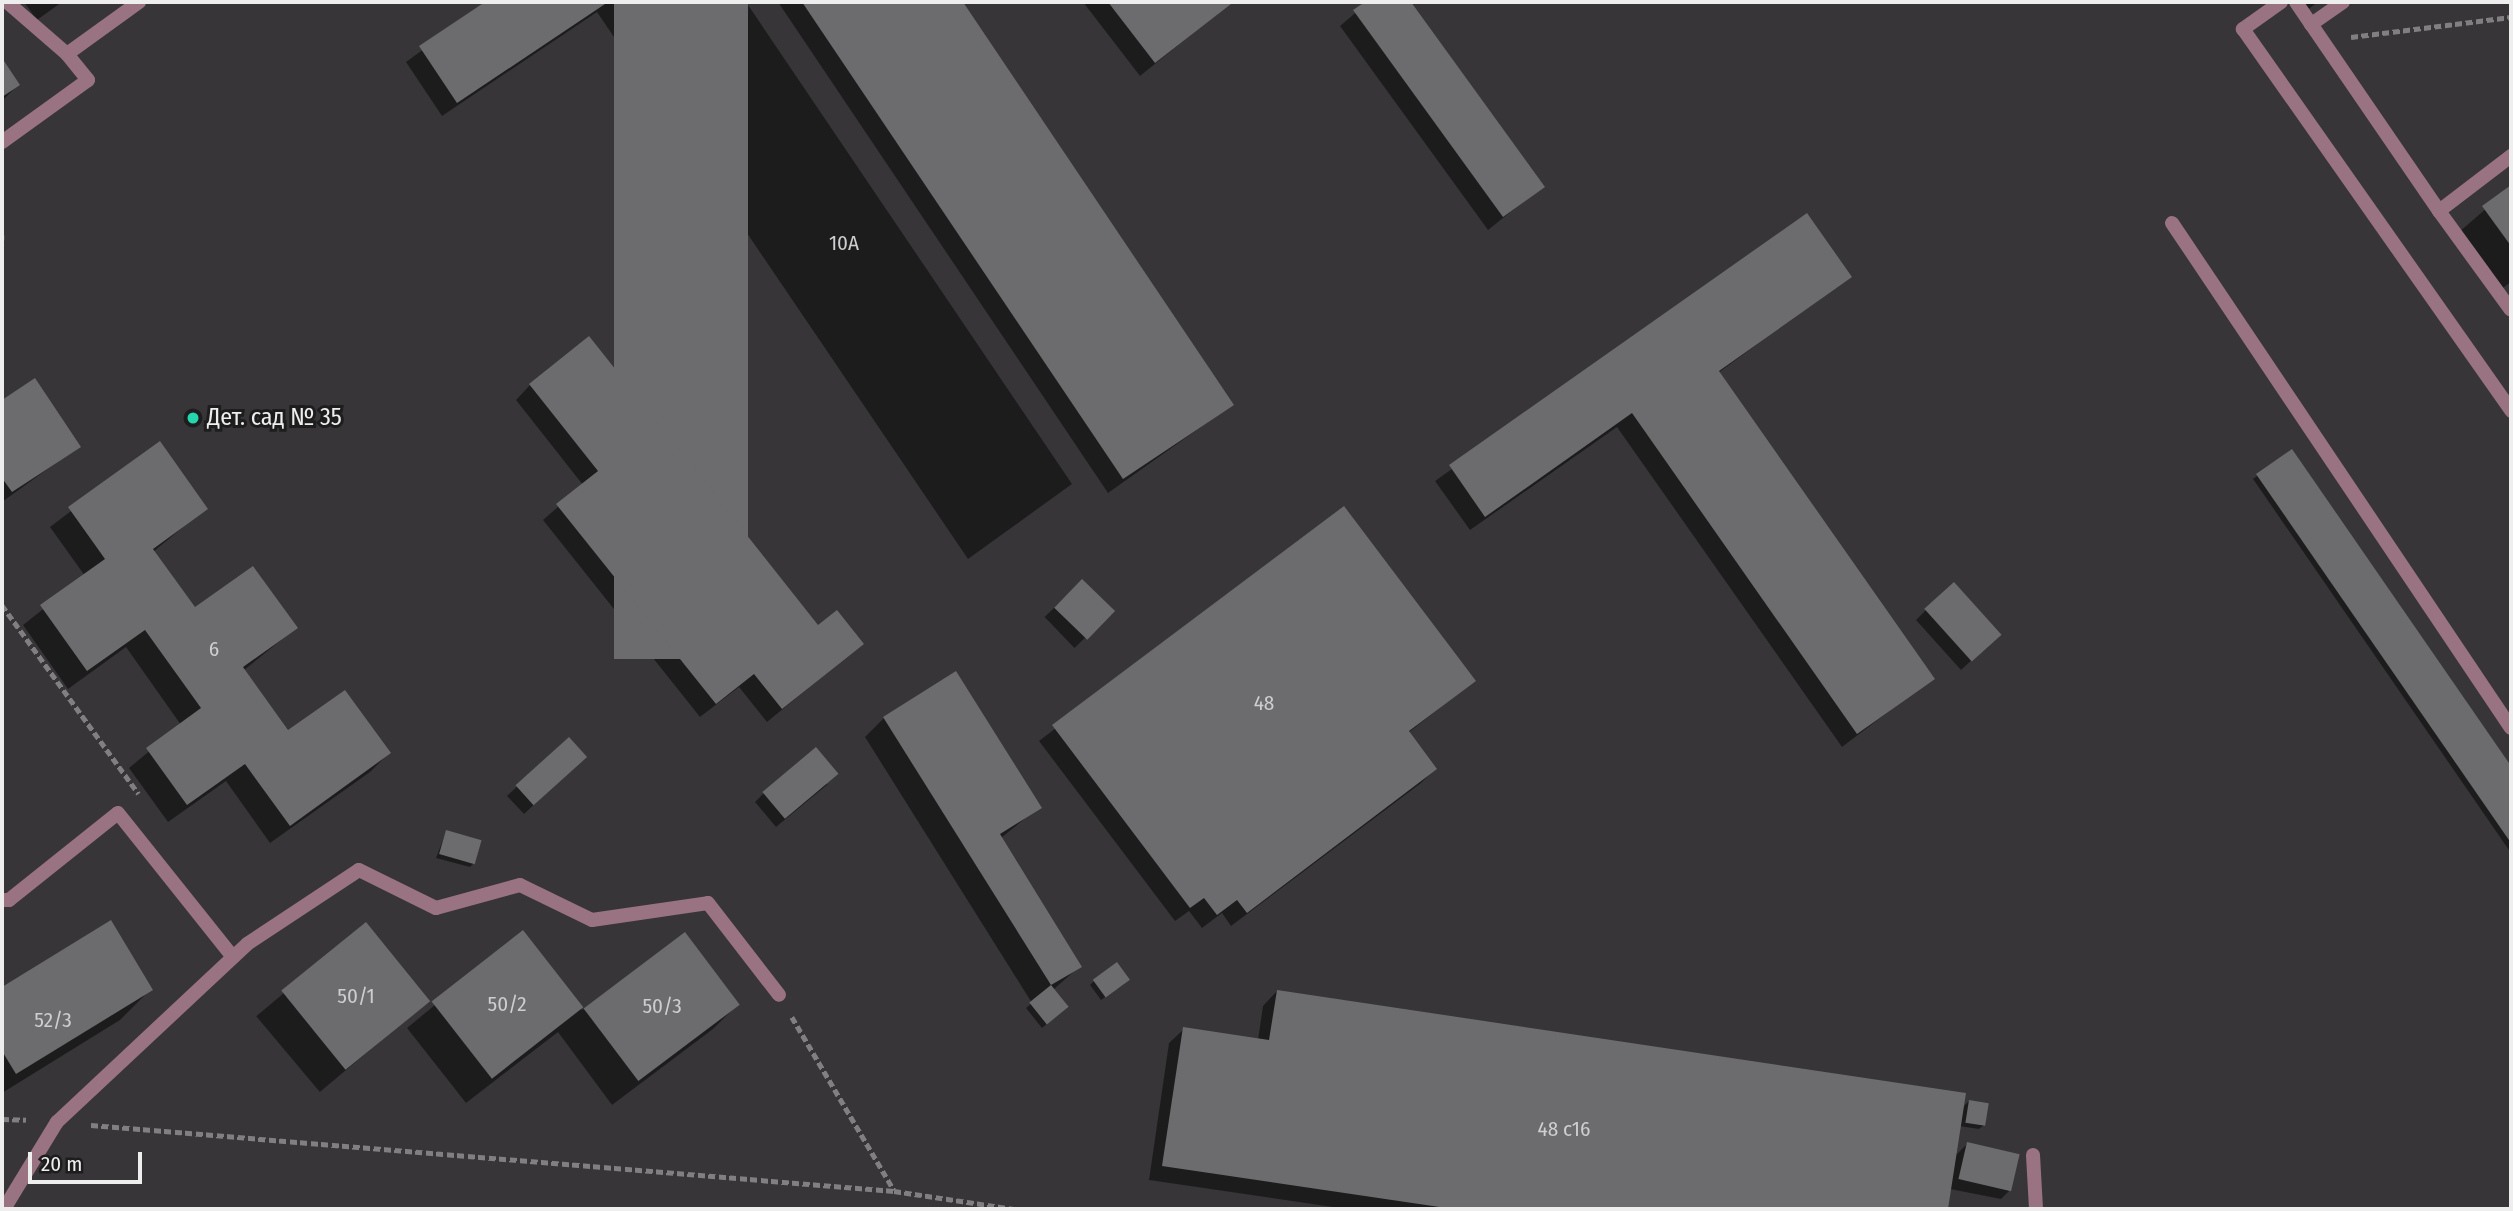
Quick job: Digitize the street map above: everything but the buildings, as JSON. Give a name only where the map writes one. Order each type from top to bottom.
[{"type":"lane","points":[[2,142],[88,80],[67,54],[7,2]]},
{"type":"lane","points":[[67,54],[139,2]]},
{"type":"lane","points":[[2281,2],[2242,29],[2511,411]]},
{"type":"lane","points":[[2296,2],[2511,310]]},
{"type":"lane","points":[[2311,24],[2343,2]]},
{"type":"lane","points":[[2440,211],[2511,156]]},
{"type":"lane","points":[[2172,223],[2511,727]]},
{"type":"lane","points":[[2,900],[9,900],[118,813],[233,957]]},
{"type":"lane","points":[[4,1209],[57,1122],[233,957],[359,870],[436,908],[520,885],[593,920],[708,903],[779,995]]},
{"type":"lane","points":[[2033,1155],[2036,1209]]},
{"type":"path","points":[[2322,41],[2511,17]]},
{"type":"path","points":[[2,235],[2,240]]},
{"type":"path","points":[[2,605],[141,796]]},
{"type":"path","points":[[779,995],[894,1191]]},
{"type":"path","points":[[2,1119],[894,1191],[1014,1209]]},
{"type":"place","name":"Дет. сад № 35","points":[[193,418]]}]
